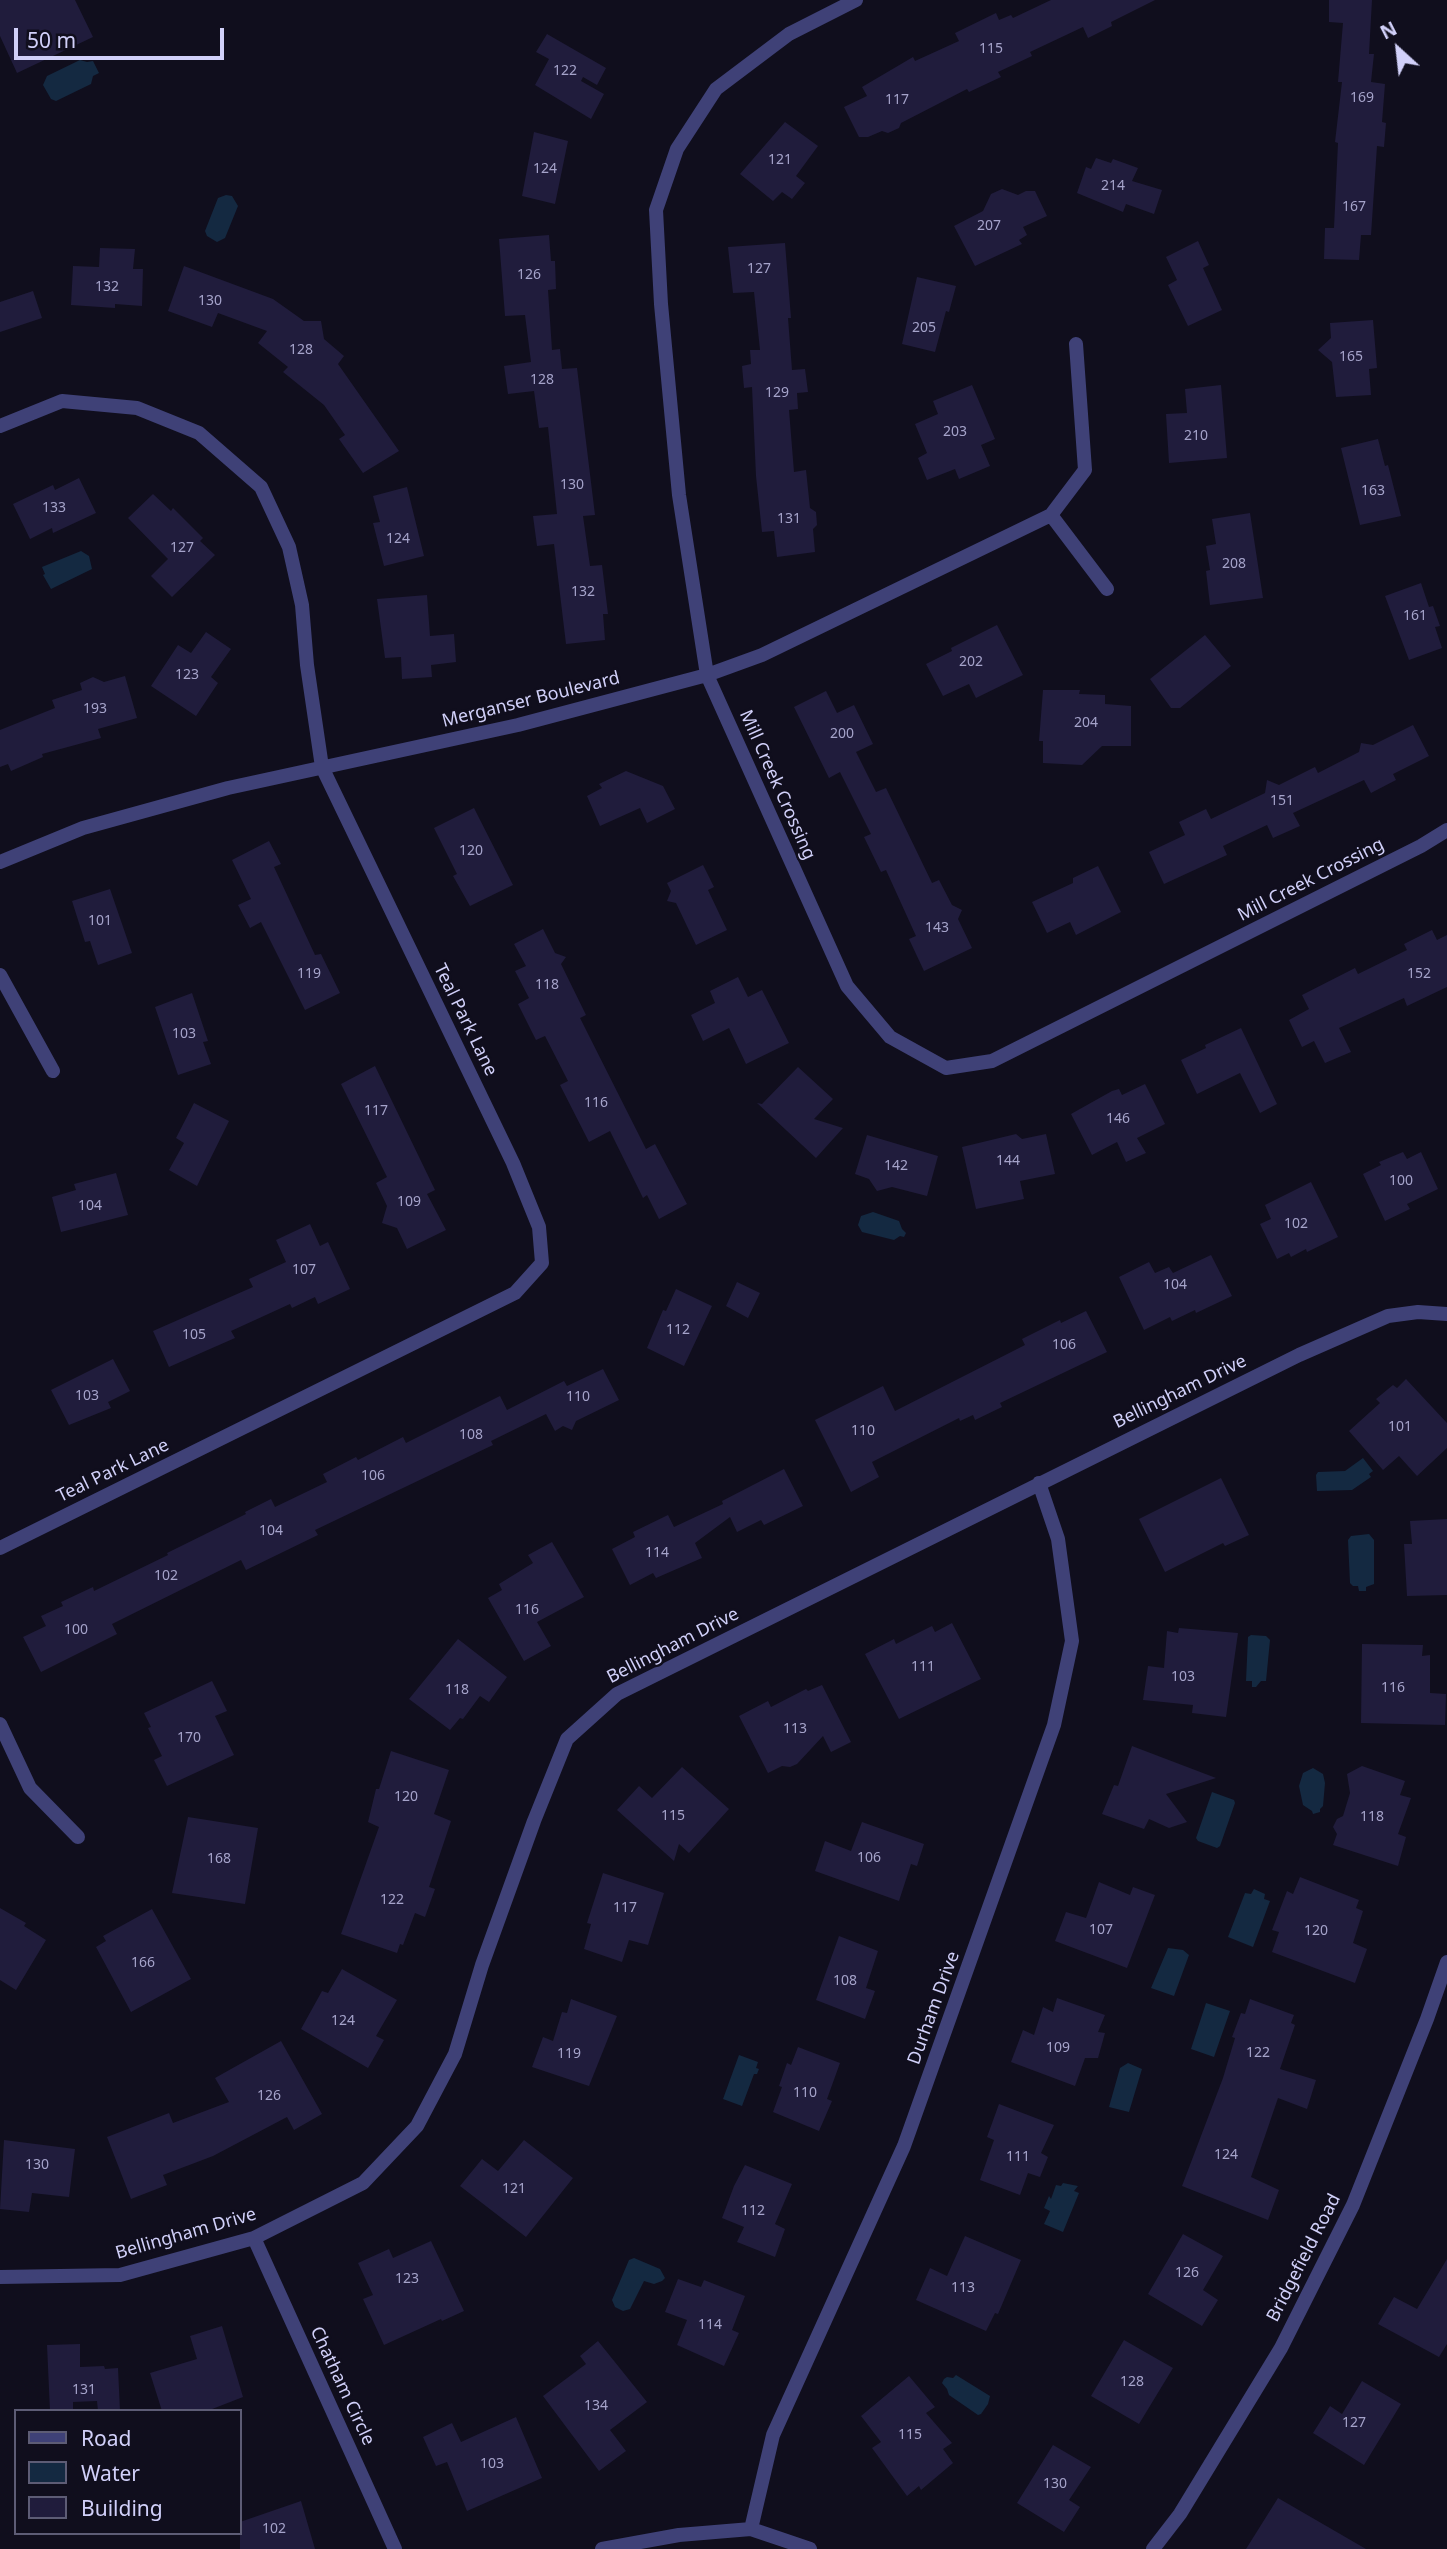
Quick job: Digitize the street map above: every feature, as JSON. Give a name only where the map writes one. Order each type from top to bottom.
[{"type":"street","name":"Mill Creek Crossing","points":[[856,0],[789,34],[716,89],[677,149],[656,210],[678,495],[707,676],[847,986],[890,1037],[946,1068],[992,1061],[1409,853],[1447,830]]},
{"type":"street","name":"Merganser Boulevard","points":[[0,862],[83,828],[228,788],[518,725],[707,676],[762,654],[1051,515],[1085,470],[1076,344]]},
{"type":"street","name":"Teal Park Lane","points":[[0,426],[62,401],[137,408],[200,432],[261,487],[292,558],[302,606],[307,666],[322,767],[513,1163],[539,1227],[542,1263],[515,1293],[0,1548]]},
{"type":"street","points":[[1051,515],[1107,589]]},
{"type":"street","points":[[0,975],[53,1071]]},
{"type":"street","name":"Bellingham Drive","points":[[0,2277],[120,2275],[254,2238],[363,2183],[416,2126],[455,2054],[496,1926],[567,1739],[617,1694],[1299,1355],[1388,1316],[1418,1312],[1447,1314]]},
{"type":"street","name":"Durham Drive","points":[[751,2529],[773,2435],[904,2146],[1054,1725],[1072,1641],[1058,1539],[1039,1483]]},
{"type":"street","points":[[0,1724],[30,1788],[78,1837]]},
{"type":"street","name":"Bridgefield Road","points":[[1153,2549],[1180,2514],[1281,2348],[1353,2205],[1447,1962]]},
{"type":"street","name":"Chatham Circle","points":[[254,2238],[395,2549]]},
{"type":"street","points":[[602,2549],[679,2535],[751,2529],[810,2549]]},
{"type":"water","points":[[80,60],[93,61],[99,73],[93,76],[91,84],[56,101],[51,99],[43,85],[47,76]]},
{"type":"water","points":[[232,196],[238,206],[225,238],[217,242],[207,236],[205,231],[218,198]]},
{"type":"water","points":[[81,551],[89,556],[92,569],[51,589],[43,575],[45,574],[42,567]]},
{"type":"water","points":[[873,1212],[899,1221],[906,1233],[904,1237],[900,1236],[894,1240],[862,1232],[858,1225],[861,1216]]},
{"type":"water","points":[[1363,1458],[1373,1471],[1369,1474],[1371,1477],[1352,1490],[1317,1491],[1318,1472],[1345,1471]]},
{"type":"water","points":[[1369,1534],[1374,1540],[1374,1584],[1366,1587],[1366,1591],[1359,1591],[1358,1586],[1350,1583],[1348,1540],[1351,1536]]},
{"type":"water","points":[[1266,1636],[1270,1640],[1266,1681],[1261,1681],[1256,1687],[1252,1687],[1252,1681],[1246,1681],[1248,1637]]},
{"type":"water","points":[[1313,1768],[1323,1774],[1325,1783],[1323,1806],[1320,1812],[1313,1814],[1303,1805],[1299,1786],[1303,1773]]},
{"type":"water","points":[[1212,1792],[1234,1800],[1235,1803],[1217,1848],[1196,1838]]},
{"type":"water","points":[[1254,1889],[1265,1894],[1264,1899],[1270,1901],[1253,1947],[1228,1937],[1245,1893],[1251,1894]]},
{"type":"water","points":[[1168,1948],[1183,1950],[1189,1955],[1174,1996],[1151,1988]]},
{"type":"water","points":[[1206,2003],[1230,2011],[1214,2057],[1191,2049]]},
{"type":"water","points":[[739,2055],[758,2062],[756,2068],[759,2069],[757,2074],[754,2074],[742,2106],[723,2099]]},
{"type":"water","points":[[1128,2063],[1142,2069],[1129,2112],[1109,2107],[1120,2068]]},
{"type":"water","points":[[1063,2183],[1078,2186],[1074,2191],[1079,2193],[1063,2232],[1044,2224],[1050,2211],[1044,2208],[1056,2185],[1061,2186]]},
{"type":"water","points":[[634,2258],[660,2269],[665,2278],[654,2284],[644,2281],[630,2309],[623,2311],[615,2307],[612,2300],[629,2260]]},
{"type":"water","points":[[956,2375],[990,2396],[981,2414],[978,2415],[949,2395],[942,2383],[947,2377],[953,2378]]},
{"type":"building","points":[[0,0],[75,0],[93,37],[17,73],[0,36]]},
{"type":"building","points":[[1051,0],[1155,0],[1111,22],[1112,26],[1088,38],[1083,27],[1030,52],[1032,56],[998,72],[1001,77],[969,92],[967,89],[901,123],[899,128],[888,133],[882,131],[868,137],[859,137],[844,107],[867,96],[862,87],[913,57],[915,61],[959,41],[955,33],[996,13],[999,20],[1011,15],[1013,18]]},
{"type":"building","points":[[1329,0],[1372,0],[1369,54],[1374,54],[1371,82],[1385,84],[1382,122],[1386,123],[1384,147],[1377,146],[1371,235],[1361,235],[1359,260],[1324,259],[1325,228],[1334,228],[1338,143],[1335,142],[1342,82],[1338,82],[1343,23],[1329,22]]},
{"type":"building","points":[[547,34],[606,68],[597,85],[583,77],[581,81],[604,94],[591,119],[535,85],[549,59],[536,52]]},
{"type":"building","points":[[785,122],[818,146],[796,176],[805,183],[792,199],[782,192],[773,201],[740,174]]},
{"type":"building","points":[[534,132],[568,141],[555,204],[522,196]]},
{"type":"building","points":[[1096,158],[1111,163],[1113,159],[1138,168],[1132,181],[1162,190],[1154,214],[1126,204],[1123,212],[1077,193],[1086,167],[1091,169]]},
{"type":"building","points":[[1002,189],[1018,195],[1035,191],[1047,216],[1023,227],[1027,235],[1019,240],[1022,244],[975,266],[954,226],[983,211],[991,194]]},
{"type":"building","points":[[549,235],[551,261],[555,261],[556,289],[548,290],[552,350],[560,349],[562,369],[577,368],[595,515],[583,516],[590,566],[602,565],[608,614],[603,614],[605,640],[566,644],[554,544],[537,546],[533,516],[557,514],[548,427],[539,428],[534,391],[508,394],[504,366],[531,362],[525,315],[505,316],[499,239]]},
{"type":"building","points":[[1198,241],[1209,265],[1203,268],[1222,310],[1188,326],[1168,285],[1177,280],[1166,257]]},
{"type":"building","points":[[785,243],[792,370],[805,369],[808,392],[797,393],[798,409],[789,410],[794,472],[806,470],[810,508],[816,512],[817,525],[813,529],[815,552],[777,557],[774,531],[762,532],[756,476],[752,387],[744,388],[742,366],[751,364],[750,350],[760,350],[754,292],[733,293],[728,247]]},
{"type":"building","points":[[100,248],[135,249],[133,269],[143,269],[142,306],[115,304],[115,308],[71,305],[73,266],[99,267]]},
{"type":"building","points":[[184,266],[273,299],[304,321],[321,321],[324,339],[344,356],[338,364],[399,451],[363,473],[339,439],[345,435],[324,405],[283,372],[288,367],[258,343],[267,331],[218,313],[212,327],[168,311]]},
{"type":"building","points":[[917,277],[956,286],[935,352],[902,344]]},
{"type":"building","points":[[33,291],[42,318],[0,332],[0,302]]},
{"type":"building","points":[[1373,320],[1377,368],[1369,369],[1371,395],[1336,397],[1332,362],[1318,350],[1331,338],[1330,323]]},
{"type":"building","points":[[972,385],[995,439],[981,445],[990,466],[959,479],[955,469],[927,480],[918,458],[927,453],[915,424],[938,414],[933,401]]},
{"type":"building","points":[[1221,385],[1227,458],[1169,463],[1166,414],[1187,413],[1185,389]]},
{"type":"building","points":[[1378,439],[1385,466],[1388,465],[1401,516],[1360,525],[1341,448]]},
{"type":"building","points":[[79,478],[96,513],[53,533],[52,528],[30,539],[13,504],[53,485],[55,490]]},
{"type":"building","points":[[407,487],[424,556],[384,566],[373,523],[380,522],[373,496]]},
{"type":"building","points":[[153,494],[171,511],[173,508],[203,538],[200,541],[215,555],[172,597],[151,576],[168,559],[128,518]]},
{"type":"building","points":[[1250,513],[1263,598],[1210,605],[1206,571],[1210,570],[1206,546],[1216,544],[1212,519]]},
{"type":"building","points":[[1421,583],[1429,607],[1433,606],[1440,626],[1435,627],[1442,648],[1409,660],[1385,596]]},
{"type":"building","points":[[427,595],[430,636],[454,634],[456,662],[431,665],[432,677],[402,679],[401,657],[385,658],[377,599]]},
{"type":"building","points":[[997,625],[1023,675],[976,698],[969,684],[943,696],[926,664]]},
{"type":"building","points":[[206,632],[231,649],[211,677],[218,683],[196,716],[151,686],[178,645],[191,653]]},
{"type":"building","points":[[1205,635],[1231,666],[1180,708],[1171,708],[1150,679]]},
{"type":"building","points":[[125,676],[137,718],[98,729],[101,738],[42,754],[43,757],[11,771],[8,764],[0,767],[0,730],[55,708],[52,700],[82,690],[80,683],[93,677],[104,682]]},
{"type":"building","points":[[1043,690],[1080,690],[1079,694],[1105,695],[1105,704],[1131,706],[1131,746],[1102,746],[1082,765],[1043,763],[1043,741],[1039,741]]},
{"type":"building","points":[[826,691],[837,713],[854,705],[873,744],[856,752],[876,792],[886,788],[932,883],[939,880],[952,905],[962,910],[958,919],[972,948],[924,971],[909,939],[916,936],[886,870],[881,872],[864,837],[871,834],[840,772],[829,778],[794,707]]},
{"type":"building","points":[[1413,725],[1429,756],[1393,774],[1396,780],[1371,793],[1364,780],[1293,813],[1300,826],[1273,838],[1267,825],[1223,846],[1227,855],[1164,884],[1149,852],[1185,835],[1179,822],[1206,809],[1211,819],[1265,793],[1267,780],[1279,785],[1315,767],[1318,773],[1359,752],[1361,743],[1373,745]]},
{"type":"building","points":[[626,771],[663,786],[675,809],[647,823],[640,808],[600,826],[587,796],[602,788],[599,784]]},
{"type":"building","points":[[474,808],[513,885],[470,906],[453,876],[457,874],[434,828]]},
{"type":"building","points":[[269,841],[281,864],[274,867],[315,955],[321,954],[340,993],[305,1010],[261,922],[250,928],[238,905],[251,899],[232,860]]},
{"type":"building","points":[[703,865],[714,887],[708,890],[727,930],[696,945],[676,903],[667,901],[671,891],[667,883]]},
{"type":"building","points":[[1098,866],[1121,912],[1076,935],[1070,922],[1047,933],[1032,902],[1073,883],[1073,878]]},
{"type":"building","points":[[110,889],[132,953],[98,965],[90,941],[85,942],[72,901]]},
{"type":"building","points":[[543,929],[555,953],[566,957],[561,964],[586,1015],[580,1018],[646,1149],[655,1144],[687,1204],[659,1219],[647,1195],[643,1198],[610,1131],[589,1142],[560,1085],[568,1081],[545,1036],[536,1040],[518,1004],[529,998],[515,971],[526,966],[514,944]]},
{"type":"building","points":[[1432,930],[1437,940],[1447,935],[1447,987],[1407,1006],[1404,998],[1339,1028],[1351,1052],[1325,1063],[1314,1041],[1302,1047],[1289,1020],[1309,1009],[1302,995],[1355,968],[1358,974],[1407,950],[1404,944]]},
{"type":"building","points":[[738,977],[748,997],[762,990],[789,1043],[746,1064],[729,1028],[703,1041],[691,1015],[715,1003],[710,991]]},
{"type":"building","points":[[192,993],[208,1041],[203,1042],[211,1064],[178,1075],[155,1007]]},
{"type":"building","points":[[1241,1028],[1277,1104],[1260,1113],[1240,1073],[1197,1094],[1181,1060]]},
{"type":"building","points":[[375,1066],[435,1190],[427,1194],[446,1230],[407,1249],[397,1228],[382,1223],[387,1206],[376,1183],[387,1177],[341,1084]]},
{"type":"building","points":[[798,1067],[833,1099],[814,1119],[843,1128],[816,1158],[757,1103],[762,1104]]},
{"type":"building","points":[[1145,1084],[1165,1124],[1137,1138],[1146,1153],[1126,1162],[1117,1142],[1092,1155],[1071,1114],[1112,1091],[1119,1089],[1122,1095]]},
{"type":"building","points":[[194,1103],[229,1121],[197,1186],[169,1170],[184,1143],[176,1138]]},
{"type":"building","points":[[1016,1134],[1022,1139],[1046,1134],[1055,1174],[1020,1181],[1024,1199],[976,1209],[962,1147]]},
{"type":"building","points":[[867,1135],[938,1156],[927,1196],[892,1187],[877,1191],[869,1179],[855,1174]]},
{"type":"building","points":[[1403,1152],[1407,1159],[1421,1152],[1438,1189],[1407,1204],[1410,1209],[1385,1221],[1363,1174],[1381,1165],[1379,1162]]},
{"type":"building","points":[[116,1173],[128,1215],[61,1232],[52,1197],[76,1190],[74,1184]]},
{"type":"building","points":[[1311,1182],[1338,1237],[1307,1252],[1306,1249],[1291,1257],[1289,1253],[1277,1259],[1260,1224],[1271,1219],[1265,1205]]},
{"type":"building","points":[[310,1224],[320,1246],[328,1242],[350,1289],[318,1304],[315,1297],[292,1308],[290,1304],[231,1331],[235,1338],[169,1367],[153,1331],[253,1287],[249,1279],[286,1262],[276,1240]]},
{"type":"building","points":[[1211,1255],[1232,1296],[1196,1313],[1195,1310],[1172,1321],[1170,1317],[1144,1330],[1119,1277],[1149,1262],[1155,1273],[1169,1267],[1173,1273]]},
{"type":"building","points":[[737,1282],[760,1293],[748,1318],[726,1306]]},
{"type":"building","points":[[676,1289],[712,1306],[684,1366],[647,1348],[663,1310],[666,1311]]},
{"type":"building","points":[[1086,1311],[1107,1352],[1000,1403],[1002,1407],[975,1420],[973,1415],[960,1421],[959,1418],[872,1462],[879,1477],[851,1492],[815,1420],[883,1386],[895,1411],[1025,1345],[1022,1339],[1060,1320],[1061,1323]]},
{"type":"building","points":[[113,1359],[130,1391],[108,1402],[111,1408],[69,1425],[51,1390]]},
{"type":"building","points":[[603,1369],[619,1400],[576,1421],[572,1430],[563,1426],[555,1431],[546,1414],[491,1441],[493,1445],[315,1530],[318,1535],[246,1570],[241,1560],[112,1624],[117,1634],[41,1672],[23,1637],[46,1626],[41,1616],[63,1606],[61,1602],[93,1587],[94,1591],[168,1555],[167,1553],[271,1499],[275,1507],[327,1482],[323,1474],[356,1457],[358,1460],[403,1437],[406,1443],[500,1396],[507,1410],[564,1381],[567,1386]]},
{"type":"building","points":[[1406,1379],[1447,1423],[1447,1448],[1417,1476],[1399,1456],[1383,1470],[1349,1431],[1380,1403],[1376,1399],[1393,1385],[1397,1388]]},
{"type":"building","points":[[784,1469],[803,1506],[764,1525],[761,1520],[737,1532],[730,1517],[695,1543],[702,1558],[656,1578],[653,1573],[630,1585],[612,1549],[635,1537],[633,1532],[668,1515],[674,1527],[723,1504],[722,1501]]},
{"type":"building","points":[[1221,1478],[1249,1535],[1225,1546],[1223,1543],[1165,1572],[1139,1519]]},
{"type":"building","points":[[1447,1519],[1447,1595],[1407,1596],[1404,1544],[1412,1544],[1410,1521]]},
{"type":"building","points":[[552,1542],[584,1597],[537,1622],[551,1646],[524,1661],[488,1598],[502,1590],[499,1584],[533,1563],[528,1555]]},
{"type":"building","points":[[952,1623],[981,1679],[899,1719],[865,1654],[894,1639],[896,1644],[932,1626],[935,1632]]},
{"type":"building","points":[[1179,1628],[1238,1633],[1226,1717],[1192,1713],[1193,1705],[1143,1700],[1148,1666],[1164,1668],[1167,1631],[1178,1633]]},
{"type":"building","points":[[458,1639],[507,1677],[489,1702],[480,1696],[463,1719],[460,1718],[450,1730],[409,1699]]},
{"type":"building","points":[[1362,1644],[1423,1645],[1422,1656],[1430,1655],[1430,1693],[1446,1694],[1445,1725],[1361,1723]]},
{"type":"building","points":[[212,1681],[227,1711],[215,1716],[234,1755],[167,1786],[154,1760],[162,1756],[148,1728],[151,1727],[144,1713]]},
{"type":"building","points":[[822,1685],[851,1742],[831,1752],[823,1736],[797,1764],[782,1766],[768,1773],[739,1716],[768,1701],[771,1707],[806,1689],[808,1691]]},
{"type":"building","points":[[1132,1746],[1216,1778],[1166,1794],[1187,1822],[1169,1828],[1149,1819],[1144,1829],[1102,1814],[1114,1785],[1118,1786]]},
{"type":"building","points":[[391,1751],[449,1770],[434,1814],[451,1821],[429,1887],[435,1889],[425,1917],[415,1913],[403,1945],[400,1944],[397,1953],[341,1934],[379,1827],[368,1822],[376,1789],[379,1789]]},
{"type":"building","points":[[1362,1766],[1405,1781],[1400,1795],[1411,1798],[1398,1834],[1406,1837],[1398,1866],[1333,1845],[1337,1834],[1333,1827],[1337,1819],[1343,1816],[1350,1793],[1347,1774]]},
{"type":"building","points":[[682,1767],[729,1809],[689,1853],[679,1844],[674,1861],[617,1810],[639,1786],[652,1798]]},
{"type":"building","points":[[188,1817],[258,1828],[245,1904],[172,1893]]},
{"type":"building","points":[[862,1822],[924,1844],[917,1866],[911,1864],[899,1901],[815,1871],[825,1841],[851,1851]]},
{"type":"building","points":[[603,1873],[664,1893],[648,1945],[629,1940],[622,1962],[584,1949],[591,1924],[587,1923]]},
{"type":"building","points":[[1300,1877],[1359,1900],[1356,1908],[1363,1911],[1353,1943],[1367,1949],[1355,1983],[1272,1952],[1279,1932],[1272,1930],[1287,1891],[1293,1894]]},
{"type":"building","points":[[1099,1882],[1130,1895],[1133,1887],[1155,1895],[1127,1968],[1055,1941],[1066,1912],[1086,1918]]},
{"type":"building","points":[[0,1908],[26,1923],[24,1926],[46,1940],[16,1990],[0,1980]]},
{"type":"building","points":[[152,1909],[191,1979],[131,2012],[96,1947],[106,1941],[103,1936]]},
{"type":"building","points":[[839,1936],[878,1951],[866,1988],[875,1991],[865,2019],[816,2000]]},
{"type":"building","points":[[342,1969],[397,2000],[376,2036],[384,2040],[368,2068],[301,2029],[322,1991],[328,1993]]},
{"type":"building","points":[[1057,1998],[1105,2015],[1098,2032],[1105,2033],[1098,2058],[1085,2058],[1075,2086],[1011,2062],[1023,2030],[1034,2035],[1043,2007],[1053,2012]]},
{"type":"building","points":[[571,1999],[617,2016],[589,2086],[532,2067],[543,2037],[553,2041],[562,2012],[567,2013]]},
{"type":"building","points":[[1250,1999],[1294,2015],[1291,2023],[1295,2025],[1280,2069],[1316,2080],[1307,2109],[1278,2098],[1251,2177],[1279,2190],[1268,2220],[1182,2186],[1223,2078],[1235,2038],[1232,2037],[1241,2013],[1245,2014]]},
{"type":"building","points":[[281,2041],[322,2114],[294,2130],[287,2117],[213,2156],[163,2175],[167,2185],[131,2199],[107,2137],[169,2113],[173,2123],[229,2102],[215,2078]]},
{"type":"building","points":[[798,2047],[840,2063],[827,2099],[832,2101],[819,2131],[773,2112],[787,2063],[791,2065]]},
{"type":"building","points":[[999,2104],[1054,2125],[1041,2153],[1048,2157],[1040,2177],[1028,2173],[1020,2195],[980,2180],[994,2140],[987,2137]]},
{"type":"building","points":[[4,2140],[75,2149],[69,2197],[32,2193],[29,2212],[0,2209]]},
{"type":"building","points":[[524,2140],[573,2178],[526,2237],[460,2186],[482,2159],[498,2171]]},
{"type":"building","points":[[745,2165],[792,2184],[775,2224],[785,2229],[775,2257],[737,2242],[744,2227],[722,2218]]},
{"type":"building","points":[[1183,2234],[1223,2256],[1203,2290],[1218,2300],[1202,2326],[1148,2294]]},
{"type":"building","points":[[965,2236],[1021,2260],[998,2314],[995,2313],[986,2331],[916,2300],[930,2268],[947,2276]]},
{"type":"building","points":[[431,2241],[464,2311],[384,2345],[363,2299],[373,2295],[358,2263],[389,2249],[393,2258]]},
{"type":"building","points":[[1447,2259],[1447,2344],[1439,2357],[1378,2324],[1394,2297],[1417,2309]]},
{"type":"building","points":[[678,2279],[701,2287],[704,2280],[745,2296],[732,2330],[739,2333],[724,2366],[677,2345],[687,2320],[665,2312]]},
{"type":"building","points":[[222,2326],[243,2397],[212,2409],[161,2409],[150,2373],[197,2359],[190,2336]]},
{"type":"building","points":[[1124,2340],[1173,2368],[1139,2424],[1091,2396]]},
{"type":"building","points":[[598,2341],[647,2402],[610,2430],[626,2451],[599,2471],[543,2396],[586,2364],[580,2356]]},
{"type":"building","points":[[80,2344],[80,2367],[118,2368],[120,2409],[98,2409],[97,2401],[73,2402],[73,2409],[50,2409],[47,2345]]},
{"type":"building","points":[[909,2376],[935,2407],[926,2413],[952,2443],[943,2449],[953,2463],[921,2490],[919,2486],[907,2496],[872,2448],[881,2442],[861,2416]]},
{"type":"building","points":[[1362,2381],[1401,2404],[1364,2465],[1313,2433],[1330,2406],[1342,2414]]},
{"type":"building","points":[[516,2417],[542,2478],[467,2511],[447,2462],[436,2466],[423,2437],[452,2423],[461,2442]]},
{"type":"building","points":[[1053,2445],[1091,2467],[1069,2500],[1080,2507],[1064,2532],[1017,2503]]},
{"type":"building","points":[[1278,2498],[1366,2549],[1246,2549]]},
{"type":"building","points":[[301,2501],[315,2549],[240,2549],[242,2521]]}]
